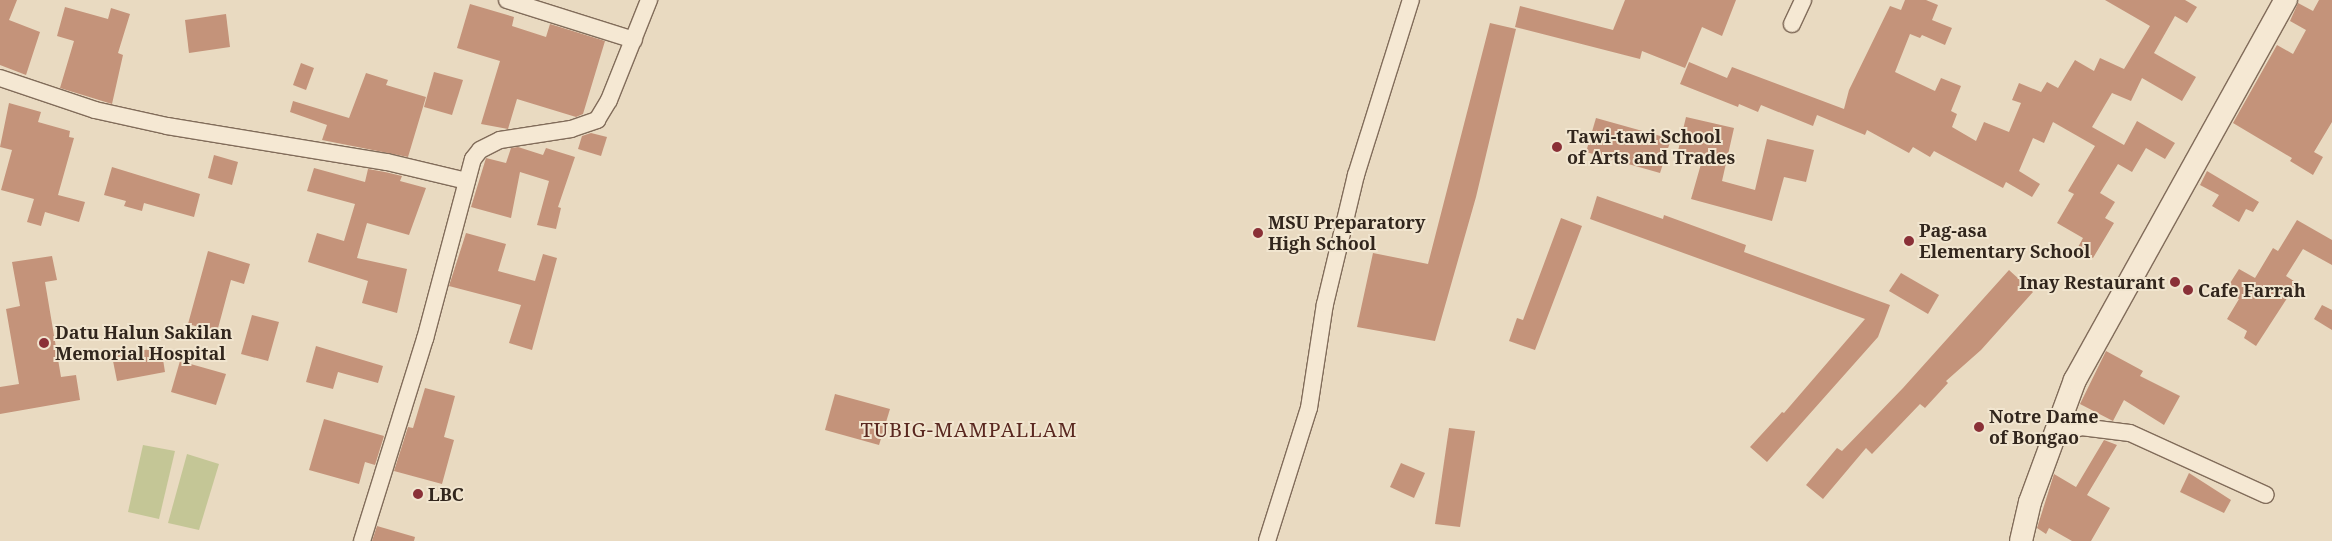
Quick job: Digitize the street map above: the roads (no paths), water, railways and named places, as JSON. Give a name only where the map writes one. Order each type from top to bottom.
[{"type":"main road","points":[[2021,541],[2030,502],[2075,380],[2099,333],[2286,0]]},
{"type":"street","points":[[507,0],[634,40]]},
{"type":"street","points":[[362,541],[425,339],[473,159],[488,144],[571,128],[597,120],[634,40],[649,0]]},
{"type":"street","points":[[1267,541],[1309,408],[1325,304],[1356,175],[1412,0]]},
{"type":"street","points":[[1792,24],[1803,0]]},
{"type":"street","points":[[0,78],[95,110],[167,126],[387,162],[467,181]]},
{"type":"street","points":[[2054,437],[2081,427],[2130,433],[2266,495]]},
{"type":"place","name":"Tawi-tawi School of Arts and Trades","points":[[1557,147]]},
{"type":"place","name":"MSU Preparatory High School","points":[[1258,233]]},
{"type":"place","name":"Pag-asa Elementary School","points":[[1909,241]]},
{"type":"place","name":"Inay Restaurant","points":[[2175,282]]},
{"type":"place","name":"Cafe Farrah","points":[[2188,290]]},
{"type":"place","name":"Datu Halun Sakilan Memorial Hospital","points":[[44,343]]},
{"type":"place","name":"Notre Dame of Bongao","points":[[1979,427]]},
{"type":"place","name":"LBC","points":[[418,494]]},
{"type":"district","name":"TUBIG-MAMPALLAM","points":[[969,429]]}]
